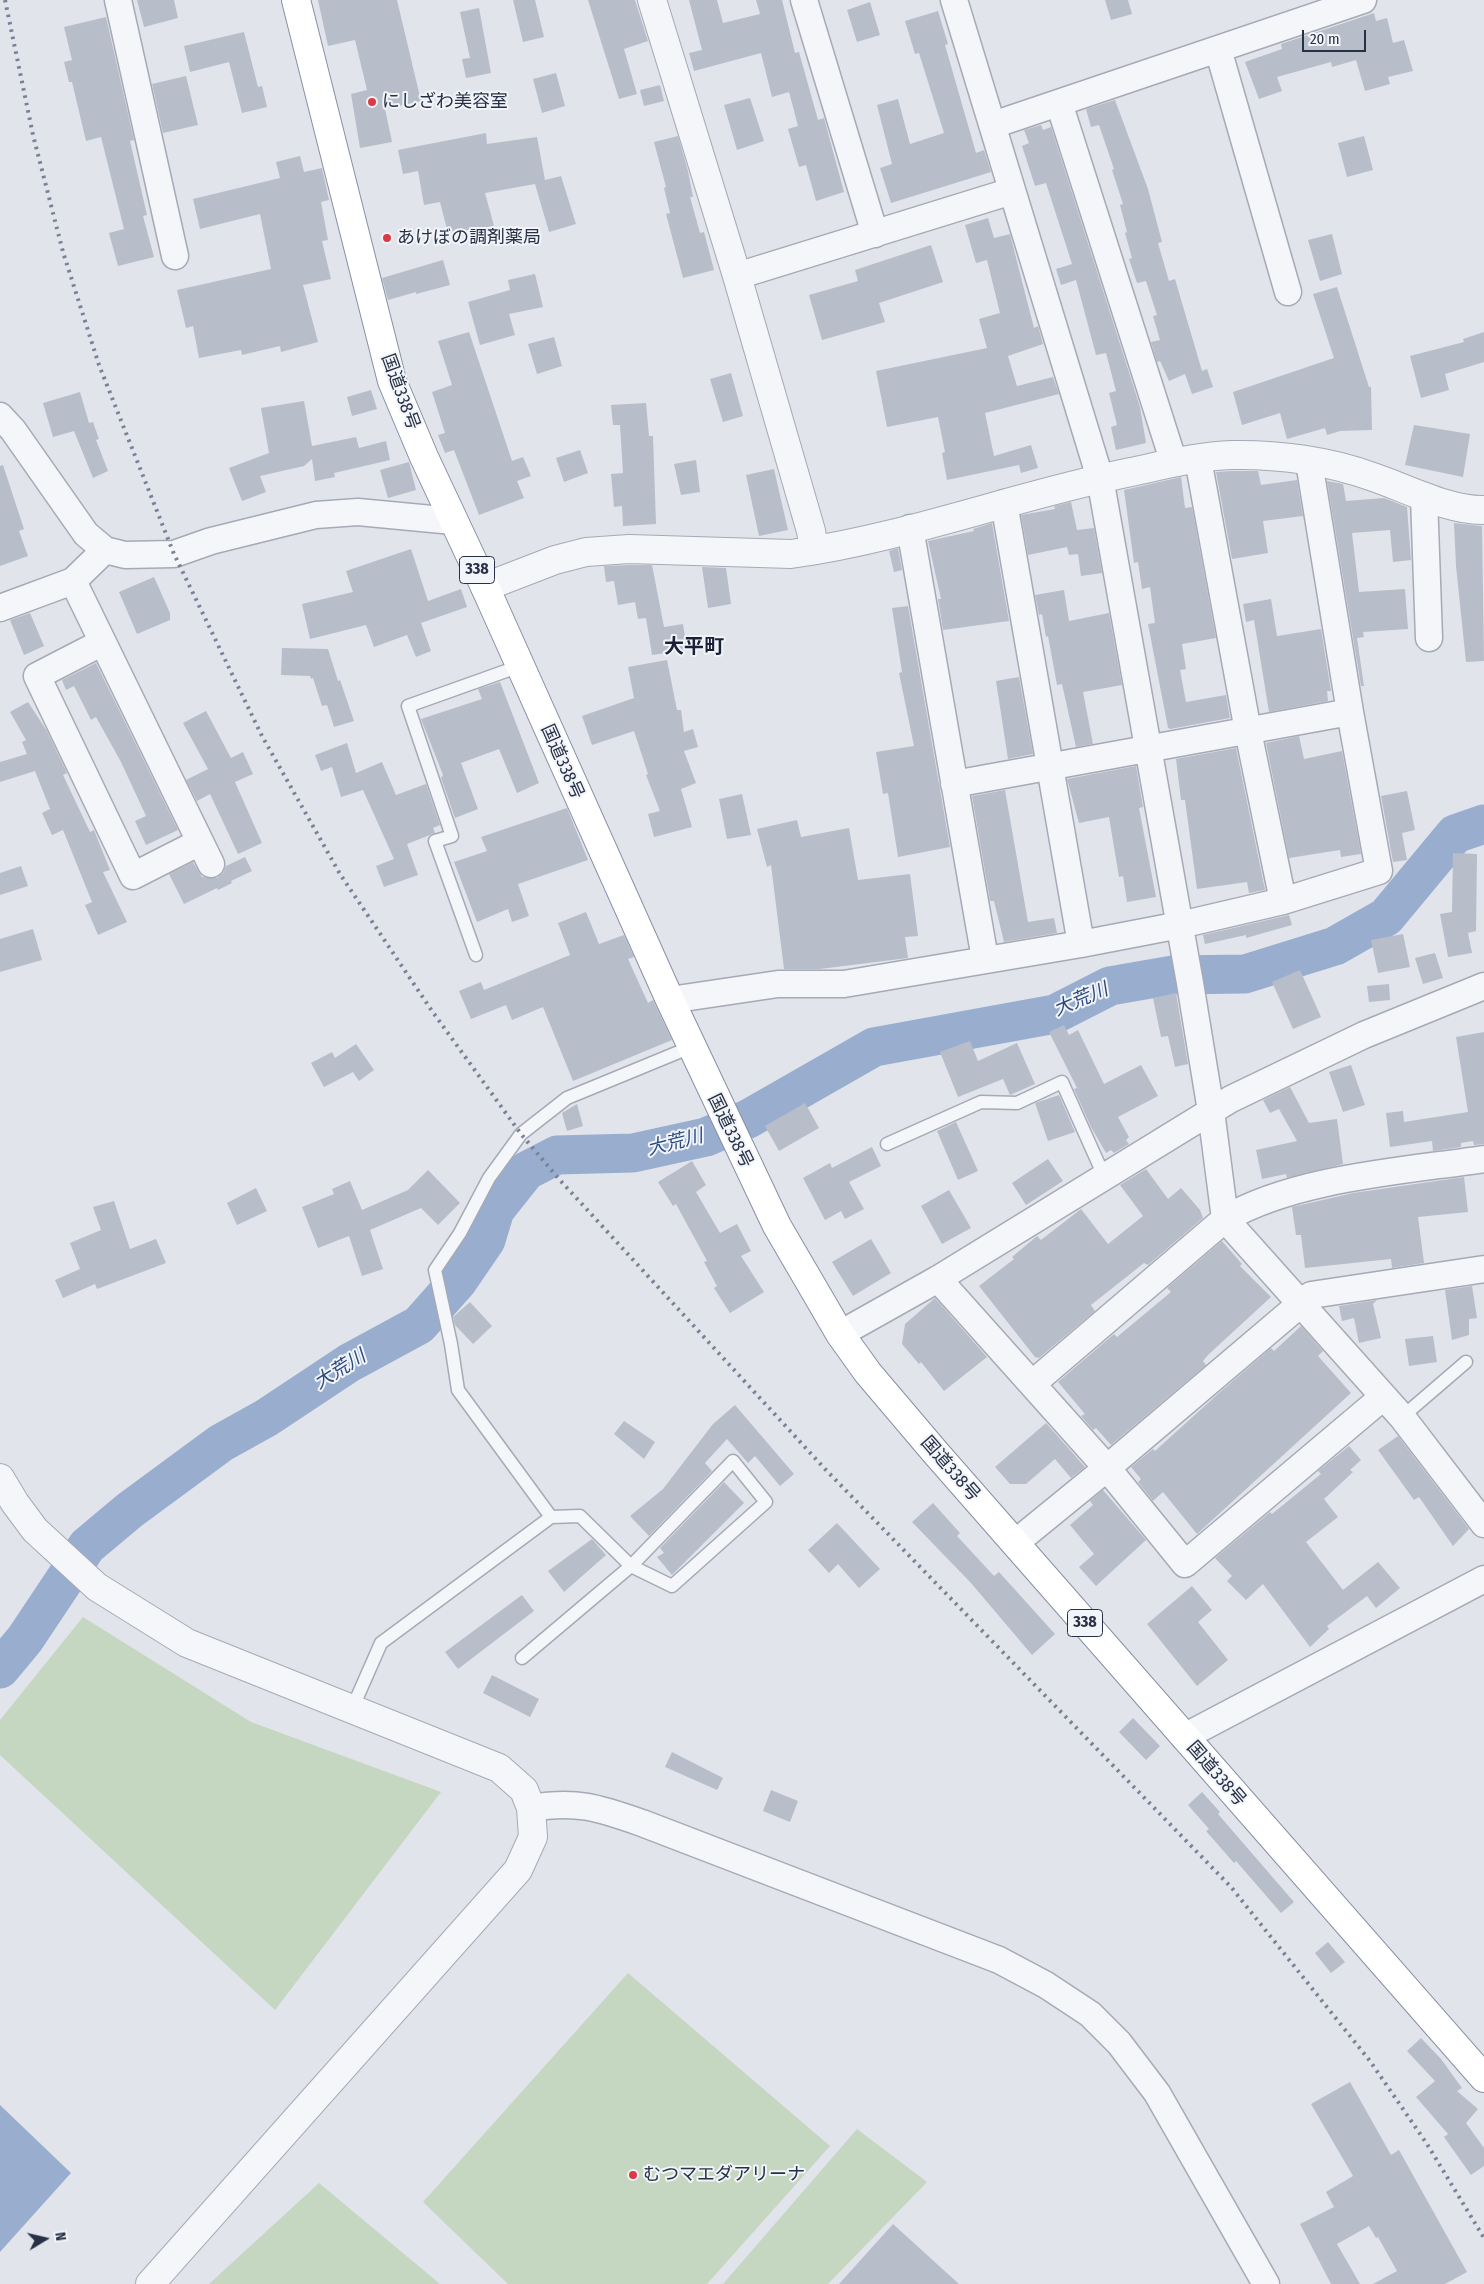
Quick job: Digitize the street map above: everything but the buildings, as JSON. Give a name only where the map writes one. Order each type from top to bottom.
[{"type":"highway","name":"国道338号","points":[[296,0],[392,381],[453,521],[485,587],[727,1126],[777,1226],[840,1334],[868,1373],[1184,1737],[1484,2078]]},
{"type":"street","points":[[118,0],[175,256]]},
{"type":"street","points":[[652,0],[737,276],[811,531],[814,550]]},
{"type":"street","points":[[804,0],[875,234]]},
{"type":"street","points":[[954,0],[1100,478],[1190,983],[1211,1111],[1225,1219],[1402,1417],[1484,1524]]},
{"type":"street","points":[[992,126],[1363,0]]},
{"type":"street","points":[[1218,49],[1288,292]]},
{"type":"street","points":[[1058,103],[1186,461],[1248,731],[1283,901]]},
{"type":"street","points":[[737,276],[1012,191]]},
{"type":"street","points":[[0,416],[13,430],[86,534],[105,550],[125,555],[174,554],[210,541],[316,515],[358,512],[453,521]]},
{"type":"street","points":[[485,587],[555,560],[586,552],[629,550],[790,554],[814,550],[910,528],[1100,478],[1186,461],[1232,455],[1309,462],[1344,468],[1424,496],[1473,510],[1484,510]]},
{"type":"street","points":[[670,1000],[778,984],[844,984],[1081,944],[1180,925],[1283,901],[1379,871],[1350,712],[1309,462]]},
{"type":"street","points":[[1424,496],[1428,638]]},
{"type":"street","points":[[1004,503],[1081,944]]},
{"type":"street","points":[[910,528],[985,959]]},
{"type":"street","points":[[0,608],[73,581],[105,550]]},
{"type":"street","points":[[73,581],[101,642],[206,853],[133,876],[37,676],[101,642]]},
{"type":"street","points":[[954,784],[1350,712]]},
{"type":"street","points":[[840,1334],[938,1279],[1211,1111],[1364,1035],[1484,986]]},
{"type":"street","points":[[1032,1384],[1225,1219],[1244,1208],[1290,1192],[1333,1182],[1484,1159]]},
{"type":"street","points":[[1015,1542],[1107,1468],[1311,1295],[1484,1269]]},
{"type":"street","points":[[938,1279],[1107,1468],[1185,1564],[1383,1397]]},
{"type":"street","points":[[0,1478],[15,1503],[35,1530],[97,1588],[187,1643],[499,1768],[524,1790],[531,1808],[533,1837],[518,1870],[150,2284]]},
{"type":"street","points":[[1184,1737],[1484,1579]]},
{"type":"street","points":[[531,1808],[560,1803],[596,1807],[999,1960],[1046,1985],[1090,2014],[1119,2043],[1157,2093],[1266,2284]]},
{"type":"lane","points":[[476,955],[435,841],[452,836],[408,706],[520,666]]},
{"type":"lane","points":[[551,1517],[458,1390],[435,1270],[460,1233],[489,1178],[521,1134],[567,1098],[691,1046]]},
{"type":"lane","points":[[887,1144],[981,1102],[1017,1103],[1062,1082],[1104,1176]]},
{"type":"lane","points":[[1402,1417],[1466,1362]]},
{"type":"lane","points":[[352,1709],[381,1643],[551,1517],[580,1516],[631,1566],[672,1586],[766,1502],[733,1461],[631,1566],[522,1658]]},
{"type":"green space","points":[[83,1617],[251,1722],[441,1792],[275,2010],[0,1755],[0,1720]]},
{"type":"green space","points":[[628,1973],[830,2146],[707,2284],[508,2284],[423,2202]]},
{"type":"green space","points":[[857,2129],[927,2182],[828,2284],[723,2284]]},
{"type":"green space","points":[[319,2183],[440,2284],[209,2284]]},
{"type":"water","points":[[0,2105],[71,2173],[0,2252]]},
{"type":"waterway","name":"大荒川","points":[[0,1669],[25,1639],[87,1546],[130,1510],[221,1443],[266,1418],[349,1363],[419,1325],[458,1281],[486,1240],[495,1210],[526,1171],[557,1155],[633,1153],[706,1137],[748,1119],[874,1047],[1055,1014],[1110,986],[1173,975],[1245,974],[1335,946],[1386,917],[1455,834],[1484,824]]},
{"type":"railway","points":[[5,0],[33,135],[63,252],[99,365],[174,554],[262,736],[340,874],[432,1011],[521,1134],[558,1178],[825,1469],[1231,1887],[1370,2061],[1427,2144],[1484,2238]]},
{"type":"place","name":"にしざわ美容室","points":[[372,102]]},
{"type":"place","name":"あけぼの調剤薬局","points":[[387,238]]},
{"type":"place","name":"むつマエダアリーナ","points":[[633,2175]]},
{"type":"district","name":"大平町","points":[[694,647]]}]
